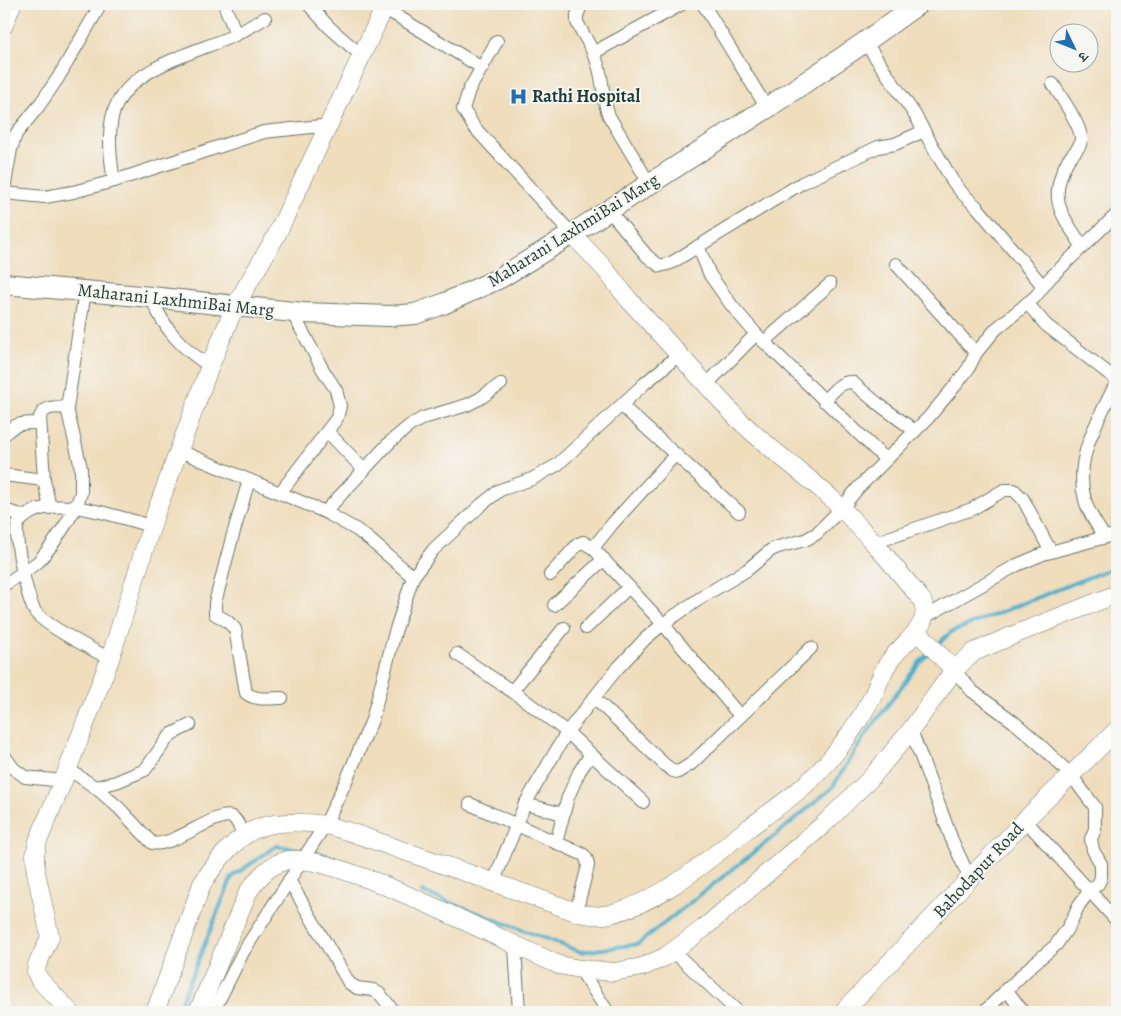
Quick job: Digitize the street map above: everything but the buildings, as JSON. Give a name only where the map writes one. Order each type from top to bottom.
[{"type":"main road","name":"Maharani LaxhmiBai Marg","points":[[4,284],[292,312],[390,316],[416,314],[500,278],[572,234],[767,108],[918,4]]},
{"type":"street","points":[[4,26],[12,4]]},
{"type":"street","points":[[4,189],[11,149],[16,134],[58,78],[99,4]]},
{"type":"street","points":[[224,4],[236,34]]},
{"type":"street","points":[[308,4],[329,27],[362,56]]},
{"type":"street","points":[[582,4],[577,15],[577,22],[594,53],[602,81],[604,106],[650,183]]},
{"type":"street","points":[[594,53],[682,4]]},
{"type":"street","points":[[703,4],[767,108]]},
{"type":"street","points":[[70,1012],[39,979],[36,972],[37,965],[50,937],[36,872],[35,855],[38,841],[66,775],[110,659],[151,526],[210,366],[235,306],[276,236],[385,6],[482,68]]},
{"type":"street","points":[[114,181],[110,157],[112,123],[116,103],[128,86],[160,65],[236,34],[265,18]]},
{"type":"street","points":[[497,41],[463,109],[474,127],[604,268],[629,300],[680,354],[706,385],[753,434],[803,474],[874,543],[922,600],[925,606],[922,629],[950,666],[972,691],[1014,722],[1071,775],[1095,807],[1095,829],[1091,839],[1093,850],[1100,864],[1101,878],[1098,884],[1090,890],[1056,945],[1006,989],[984,1012]]},
{"type":"street","points":[[865,42],[900,92],[952,180],[962,193],[977,206],[1043,286]]},
{"type":"street","points":[[1053,84],[1068,107],[1081,135],[1081,142],[1069,159],[1058,186],[1058,202],[1062,215],[1083,247]]},
{"type":"street","points":[[4,193],[45,197],[73,192],[114,181],[264,132],[330,125]]},
{"type":"street","points":[[608,209],[647,256],[660,266],[672,263],[802,183],[878,147],[895,144],[924,131]]},
{"type":"street","points":[[494,881],[525,804],[567,732],[616,670],[645,639],[704,595],[747,570],[771,550],[805,540],[816,534],[956,386],[976,353],[996,329],[1028,304],[1043,286],[1117,214]]},
{"type":"street","points":[[698,246],[710,275],[732,306],[760,338],[886,460]]},
{"type":"street","points":[[896,264],[976,353]]},
{"type":"street","points":[[706,385],[760,338],[830,284]]},
{"type":"street","points":[[4,585],[38,562],[52,545],[76,507],[81,493],[81,468],[67,408],[85,291]]},
{"type":"street","points":[[151,297],[164,325],[181,345],[210,366]]},
{"type":"street","points":[[1028,304],[1046,325],[1117,381],[1090,439],[1082,464],[1085,501],[1104,537]]},
{"type":"street","points":[[280,493],[337,418],[340,406],[338,396],[292,312]]},
{"type":"street","points":[[212,1012],[243,952],[323,828],[346,781],[372,720],[395,632],[413,577],[433,550],[481,505],[500,490],[532,480],[551,469],[644,384],[680,354]]},
{"type":"street","points":[[824,401],[840,385],[847,381],[852,382],[915,431]]},
{"type":"street","points":[[325,512],[390,442],[409,426],[423,418],[479,400],[501,384]]},
{"type":"street","points":[[622,406],[739,512]]},
{"type":"street","points":[[50,508],[44,480],[40,417],[42,412],[52,407],[67,408]]},
{"type":"street","points":[[4,435],[14,425],[23,422],[40,423]]},
{"type":"street","points":[[327,431],[364,470]]},
{"type":"street","points":[[180,451],[325,512],[357,530],[413,577]]},
{"type":"street","points":[[593,548],[613,523],[676,454]]},
{"type":"street","points":[[4,475],[44,480]]},
{"type":"street","points":[[249,480],[214,609],[215,614],[228,621],[234,629],[246,693],[251,697],[257,698],[282,698]]},
{"type":"street","points":[[874,543],[972,509],[1004,490],[1014,490],[1023,499],[1051,552]]},
{"type":"street","points":[[110,659],[84,645],[37,614],[31,605],[26,590],[17,534],[18,525],[24,516],[34,511],[76,507],[151,526]]},
{"type":"street","points":[[4,510],[24,516]]},
{"type":"street","points":[[155,1012],[202,884],[227,851],[244,836],[260,827],[284,822],[323,828],[494,881],[576,912],[590,915],[607,915],[628,909],[652,898],[685,878],[802,786],[825,765],[870,702],[884,668],[892,656],[922,629],[1017,565],[1051,552],[1117,534]]},
{"type":"street","points":[[550,574],[578,544],[583,542],[593,548],[663,624],[740,716]]},
{"type":"street","points":[[554,605],[604,559]]},
{"type":"street","points":[[586,628],[629,587]]},
{"type":"street","points":[[198,1012],[248,892],[259,876],[273,866],[288,860],[302,860],[344,870],[405,893],[559,965],[580,970],[614,972],[642,967],[665,957],[704,928],[824,824],[872,778],[911,730],[950,666],[974,652],[1117,594]]},
{"type":"street","points":[[512,691],[564,628]]},
{"type":"street","points":[[594,698],[664,764],[673,771],[678,772],[684,770],[811,648]]},
{"type":"street","points":[[457,654],[512,691],[567,732],[643,802]]},
{"type":"street","points":[[95,787],[116,782],[145,770],[167,739],[172,734],[190,725]]},
{"type":"street","points":[[911,730],[952,840],[970,879]]},
{"type":"street","name":"Bahodapur Road","points":[[843,1012],[1025,820],[1117,730]]},
{"type":"street","points":[[556,843],[568,797],[579,772],[591,754]]},
{"type":"street","points":[[4,755],[13,768],[25,777],[66,775],[95,787],[119,808],[146,839],[152,843],[158,845],[168,842],[226,816],[236,820],[244,836]]},
{"type":"street","points":[[470,804],[584,855],[588,866],[576,912]]},
{"type":"street","points":[[525,804],[563,814]]},
{"type":"street","points":[[1025,820],[1117,921]]},
{"type":"street","points":[[289,880],[349,983],[357,988],[374,990],[380,994],[394,1012]]},
{"type":"street","points":[[515,946],[517,1012]]},
{"type":"street","points":[[673,951],[738,1012]]},
{"type":"street","points":[[580,970],[608,1012]]},
{"type":"street","points":[[1006,989],[1023,1012]]},
{"type":"waterway","points":[[937,645],[951,632],[1117,566]]},
{"type":"waterway","points":[[422,892],[581,952],[638,944],[832,788],[864,737],[919,663],[930,652]]},
{"type":"waterway","points":[[177,1012],[232,877],[276,846],[305,850]]},
{"type":"waterway","points":[[312,851],[336,859]]},
{"type":"place","name":"Rathi Hospital","points":[[518,96]]}]
